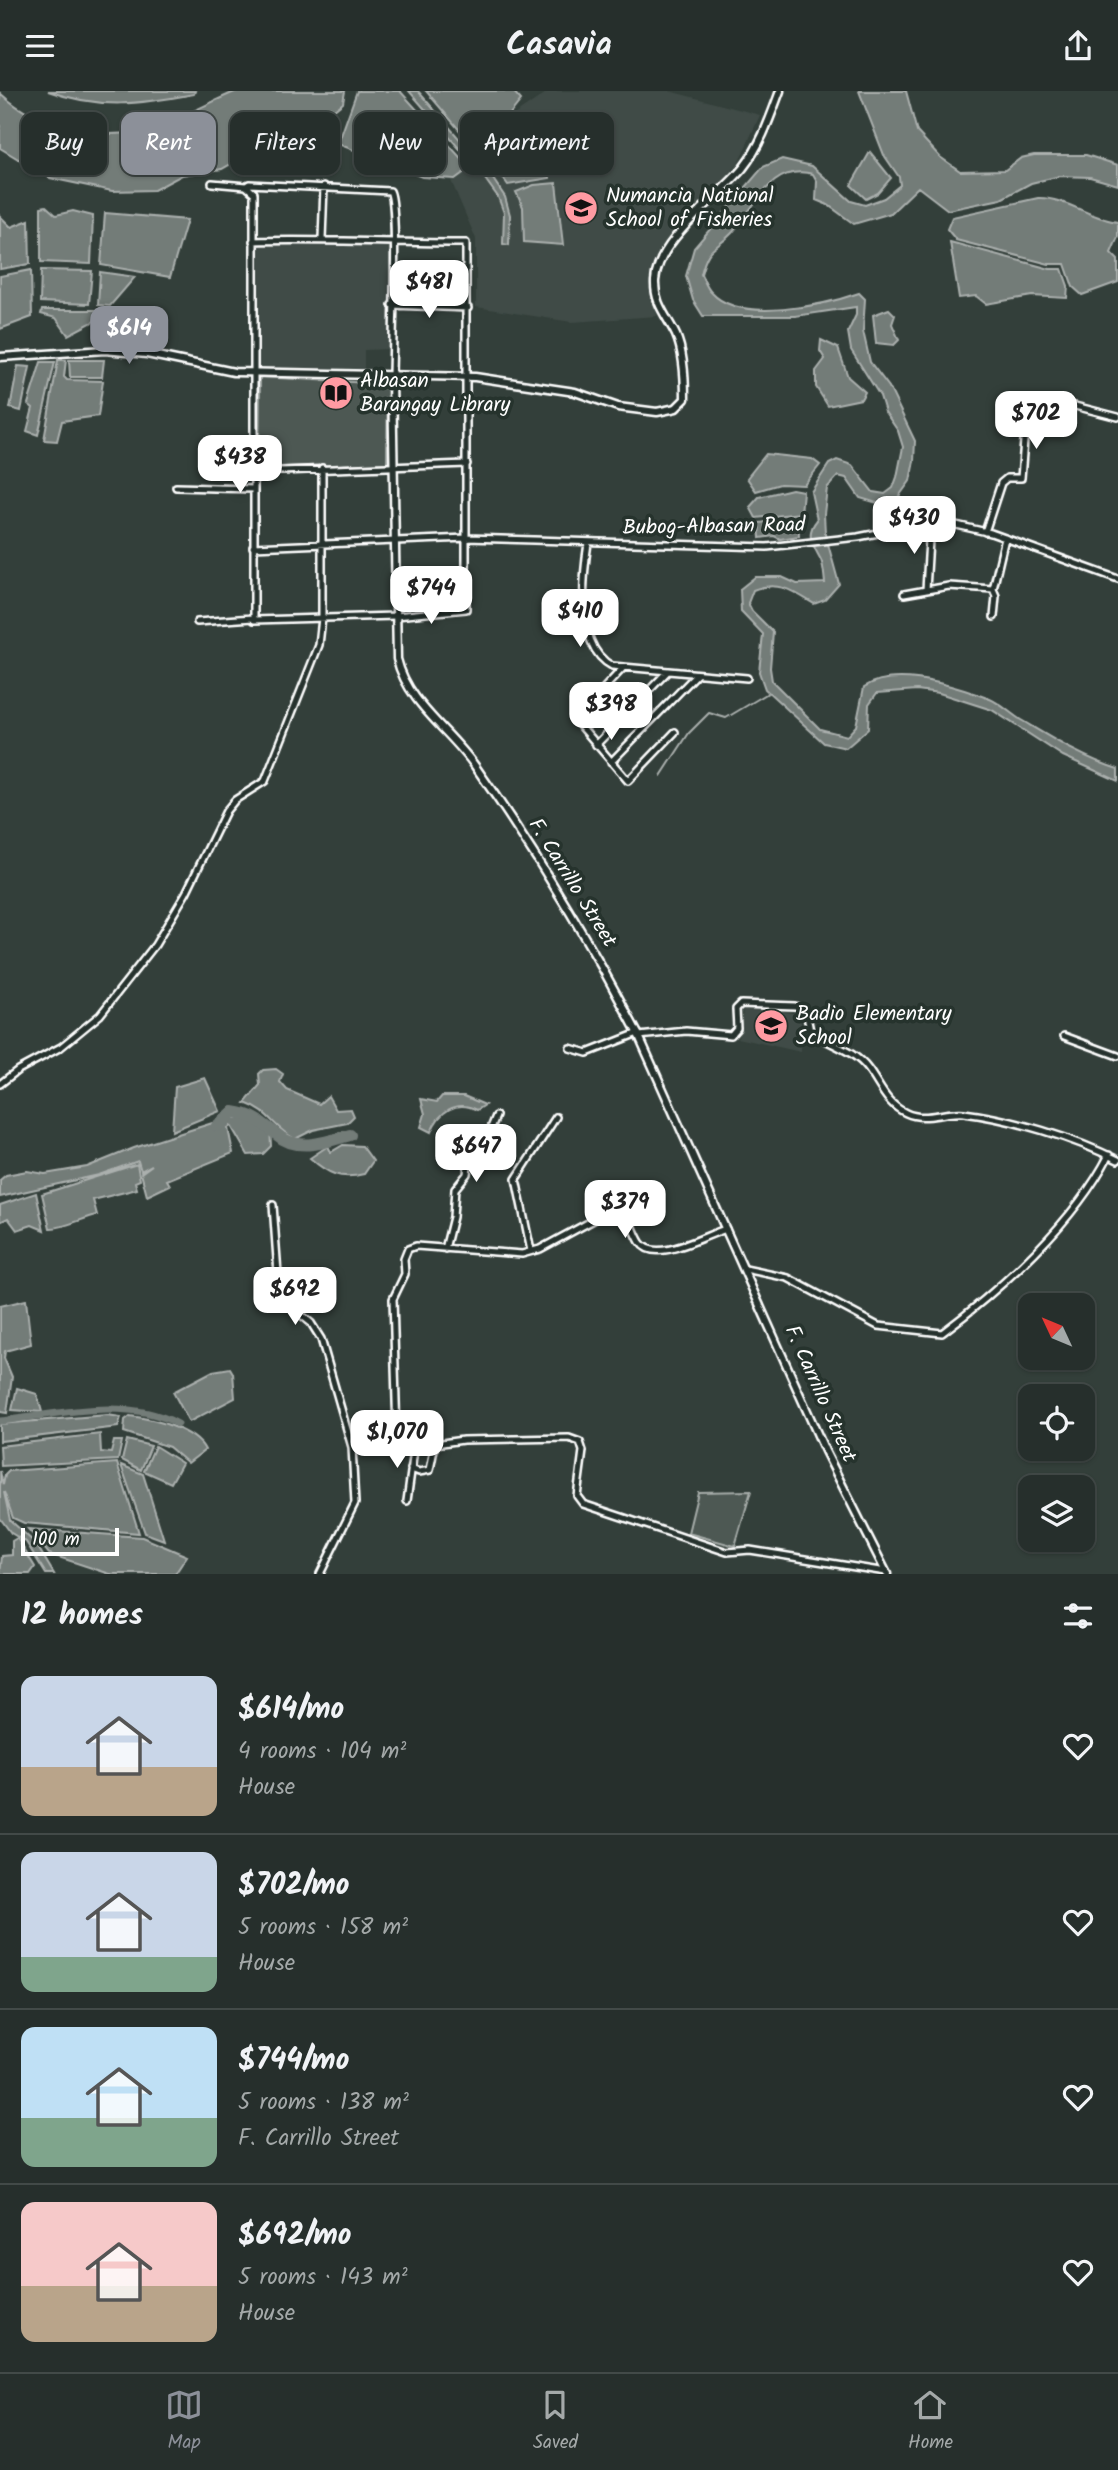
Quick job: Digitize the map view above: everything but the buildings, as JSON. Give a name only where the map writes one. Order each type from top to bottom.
[{"type":"street","points":[[0,357],[105,350],[147,354],[234,372],[392,378],[467,377],[575,392],[618,407],[666,411],[682,404],[685,399],[677,337],[655,296],[656,271],[677,238],[743,168],[761,141],[780,91]]},
{"type":"street","points":[[212,183],[324,186],[322,239]]},
{"type":"street","points":[[246,186],[254,193],[256,373],[253,618]]},
{"type":"street","name":"F. Carrillo Street","points":[[324,186],[386,189],[393,194],[392,378],[397,541],[397,660],[411,692],[472,762],[537,855],[575,917],[639,1034],[825,1451],[886,1573]]},
{"type":"street","points":[[197,622],[396,615],[466,609],[466,243],[322,239],[253,241]]},
{"type":"street","points":[[392,305],[468,308]]},
{"type":"street","points":[[985,531],[1001,483],[1007,478],[1021,478],[1025,428],[1044,405],[1071,405],[1118,417]]},
{"type":"street","points":[[254,472],[467,464]]},
{"type":"street","points":[[0,1084],[18,1070],[61,1047],[100,1016],[155,945],[186,893],[226,811],[235,800],[265,781],[316,656],[323,618],[322,468]]},
{"type":"street","points":[[176,487],[254,489]]},
{"type":"street","name":"Bubog-Albasan Road","points":[[253,547],[467,538],[767,547],[808,543],[939,521],[985,531],[1118,579]]},
{"type":"street","points":[[926,590],[930,523]]},
{"type":"street","points":[[994,617],[996,596],[993,589],[1005,538]]},
{"type":"street","points":[[588,543],[583,590],[589,634],[604,661],[624,667],[747,678]]},
{"type":"street","points":[[904,594],[949,586],[993,589]]},
{"type":"street","points":[[624,667],[575,719],[628,781],[675,732]]},
{"type":"street","points":[[596,745],[668,671]]},
{"type":"street","points":[[611,762],[698,674]]},
{"type":"street","points":[[570,1048],[587,1053],[639,1034],[686,1031],[731,1035],[737,1028],[736,1009],[741,1005],[795,1006],[806,1011],[810,1031],[842,1047],[866,1067],[889,1102],[906,1114],[919,1117],[961,1113],[981,1116],[1062,1137],[1118,1160]]},
{"type":"street","points":[[1064,1036],[1118,1056]]},
{"type":"street","points":[[444,1249],[453,1217],[455,1189],[467,1174],[468,1166],[479,1157],[496,1116]]},
{"type":"street","points":[[531,1251],[516,1179],[556,1117]]},
{"type":"street","points":[[745,1269],[788,1278],[878,1326],[942,1333],[1065,1222],[1093,1185],[1108,1155]]},
{"type":"street","points":[[274,1205],[279,1287],[293,1308],[312,1323],[321,1339],[352,1447],[355,1503],[320,1574]]},
{"type":"street","points":[[397,1434],[393,1299],[405,1274],[404,1259],[408,1249],[416,1246],[522,1254],[622,1207],[641,1244],[652,1252],[665,1252],[726,1229]]},
{"type":"street","points":[[352,1447],[397,1434],[415,1443],[435,1444],[463,1440],[569,1438],[580,1442],[583,1451],[577,1496],[583,1504],[727,1552],[750,1550],[886,1573]]},
{"type":"street","points":[[407,1501],[415,1443]]},
{"type":"street","points":[[411,1469],[419,1472],[430,1469],[435,1444]]},
{"type":"shaded area","points":[[48,91],[195,91],[194,94],[175,98],[103,103]]},
{"type":"shaded area","points":[[237,91],[345,91],[343,103],[332,112],[230,112],[230,164],[216,170],[216,112],[190,112]]},
{"type":"shaded area","points":[[357,91],[400,91],[419,112],[354,112],[354,150],[340,145]]},
{"type":"shaded area","points":[[409,91],[418,91],[436,112],[427,112]]},
{"type":"shaded area","points":[[426,91],[513,91],[521,100],[511,112],[460,112],[460,131]]},
{"type":"shaded area","name":"Numancia National School of Fisheries","points":[[549,91],[669,91],[760,115],[738,164],[665,248],[649,279],[657,316],[572,322],[476,307],[476,239],[450,178],[460,168],[460,175],[614,175],[614,112],[518,112]]},
{"type":"shaded area","points":[[859,91],[906,91],[917,132],[940,157],[960,171],[1005,170],[1021,158],[1034,155],[1086,155],[1118,165],[1118,185],[1090,177],[1060,176],[1031,183],[1001,199],[948,210],[918,187],[891,213],[854,224],[828,205],[816,200],[817,181],[813,174],[798,172],[775,181],[765,190],[732,233],[710,253],[701,274],[707,287],[725,302],[742,308],[783,309],[859,293],[865,299],[863,331],[870,362],[889,387],[915,441],[910,481],[897,499],[884,505],[860,498],[846,478],[838,476],[827,488],[825,533],[839,584],[825,600],[814,604],[792,591],[778,587],[753,590],[748,603],[752,611],[773,632],[770,668],[772,681],[820,729],[847,736],[856,726],[864,687],[892,678],[944,684],[994,701],[1068,747],[1118,769],[1118,781],[1063,756],[992,710],[939,693],[917,690],[877,693],[869,704],[868,729],[846,748],[824,743],[765,689],[759,672],[763,634],[741,611],[740,589],[755,577],[782,577],[797,584],[825,583],[822,563],[811,536],[817,520],[811,492],[829,464],[837,460],[852,465],[873,492],[885,494],[893,488],[903,447],[880,396],[851,350],[848,332],[856,315],[856,307],[795,316],[703,316],[693,300],[686,276],[694,248],[763,167],[782,159],[812,166],[851,201],[865,205],[884,198],[900,185],[899,177],[884,155]]},
{"type":"shaded area","points":[[0,93],[27,112],[21,112],[21,161],[0,148]]},
{"type":"shaded area","points":[[446,123],[460,140],[460,149],[446,133]]},
{"type":"shaded area","points":[[121,133],[121,175],[182,175],[154,190],[112,191],[45,175],[107,175],[107,134]]},
{"type":"shaded area","points":[[446,142],[460,157],[460,175],[455,179],[417,175],[446,175]]},
{"type":"shaded area","points":[[870,152],[891,178],[878,193],[866,199],[851,185]]},
{"type":"shaded area","points":[[482,175],[490,175],[505,197],[510,215],[509,245],[503,244],[504,213],[498,197]]},
{"type":"shaded area","points":[[501,175],[550,175],[550,178],[508,185]]},
{"type":"shaded area","points":[[556,183],[563,245],[524,242],[523,207],[516,192],[534,185]]},
{"type":"shaded area","points":[[1038,198],[1058,201],[1118,222],[1118,237],[1111,253],[1118,260],[1118,282],[1082,295],[1073,287],[1065,264],[1049,264],[956,240],[947,229],[952,217]]},
{"type":"shaded area","points":[[46,206],[56,215],[73,211],[93,216],[91,264],[41,262],[41,207]]},
{"type":"shaded area","points":[[105,213],[187,220],[170,277],[101,265]]},
{"type":"shaded area","points":[[0,216],[11,227],[29,220],[30,264],[0,269]]},
{"type":"shaded area","points":[[950,242],[1050,269],[1062,269],[1068,286],[1067,298],[1032,296],[986,304],[976,296],[959,298]]},
{"type":"shaded area","points":[[258,243],[389,246],[389,349],[364,350],[364,371],[259,367]]},
{"type":"shaded area","points":[[31,270],[32,317],[0,329],[0,276]]},
{"type":"shaded area","points":[[41,270],[92,271],[89,304],[40,302]]},
{"type":"shaded area","points":[[100,272],[135,277],[110,306],[98,305]]},
{"type":"shaded area","points":[[889,309],[895,315],[892,324],[899,340],[894,345],[876,343],[873,315]]},
{"type":"shaded area","points":[[42,310],[105,310],[108,314],[68,335],[56,318],[41,314]]},
{"type":"shaded area","points":[[821,340],[838,348],[848,377],[865,392],[861,399],[828,406],[816,387],[816,371],[825,359],[820,351]]},
{"type":"shaded area","points":[[58,360],[66,360],[64,377],[67,380],[103,381],[98,416],[62,421],[57,441],[44,440]]},
{"type":"shaded area","points":[[69,360],[104,360],[102,377],[70,377]]},
{"type":"shaded area","points":[[41,362],[55,362],[38,435],[27,431],[33,408],[28,404]]},
{"type":"shaded area","points":[[18,366],[30,367],[21,411],[10,408]]},
{"type":"shaded area","points":[[260,377],[388,384],[387,463],[259,468]]},
{"type":"shaded area","points":[[766,454],[812,459],[820,465],[804,485],[780,484],[756,491],[747,478]]},
{"type":"shaded area","points":[[792,489],[803,491],[801,513],[756,518],[750,507],[759,497]]},
{"type":"shaded area","points":[[798,518],[799,536],[760,538],[759,523]]},
{"type":"shaded area","name":"Badio Elementary School","points":[[744,1006],[801,1014],[801,1052],[738,1038]]},
{"type":"shaded area","points":[[276,1069],[283,1074],[280,1082],[287,1090],[319,1104],[328,1096],[336,1110],[351,1109],[354,1116],[347,1123],[313,1130],[295,1139],[261,1111],[245,1103],[260,1085],[259,1074],[263,1070]]},
{"type":"shaded area","points":[[205,1078],[220,1111],[172,1131],[175,1087]]},
{"type":"shaded area","points":[[442,1096],[464,1096],[485,1105],[477,1110],[462,1106],[449,1109],[431,1132],[421,1127],[425,1114],[421,1099],[437,1102]]},
{"type":"shaded area","points":[[228,1118],[243,1118],[270,1127],[271,1146],[263,1154],[248,1155],[231,1126],[228,1128],[233,1153],[167,1180],[170,1185],[147,1196],[141,1173],[152,1165],[141,1171],[138,1161],[99,1175],[0,1197],[0,1180],[6,1175],[27,1171],[45,1174],[87,1167],[134,1148]]},
{"type":"shaded area","points":[[343,1145],[362,1146],[373,1161],[364,1174],[341,1176],[323,1168],[310,1158],[328,1146],[331,1152]]},
{"type":"shaded area","points":[[137,1164],[140,1180],[135,1182],[137,1189],[93,1200],[97,1215],[50,1228],[42,1194]]},
{"type":"shaded area","points":[[36,1193],[44,1230],[32,1225],[17,1230],[8,1218],[0,1222],[0,1205]]},
{"type":"shaded area","points":[[26,1300],[31,1344],[5,1351],[4,1358],[12,1377],[7,1413],[0,1412],[0,1306]]},
{"type":"shaded area","points":[[230,1368],[233,1373],[235,1398],[189,1422],[173,1392],[213,1371]]},
{"type":"shaded area","points":[[17,1388],[37,1394],[42,1412],[12,1410]]},
{"type":"shaded area","points":[[107,1415],[121,1417],[118,1427],[0,1441],[0,1424]]},
{"type":"shaded area","points":[[130,1416],[183,1431],[205,1450],[188,1463],[169,1447],[124,1432],[125,1420]]},
{"type":"shaded area","points":[[100,1434],[101,1452],[111,1453],[114,1441],[122,1441],[118,1460],[1,1466],[0,1446]]},
{"type":"shaded area","points":[[127,1440],[151,1446],[141,1470],[122,1460]]},
{"type":"shaded area","points":[[155,1446],[182,1463],[171,1483],[144,1471]]},
{"type":"shaded area","points":[[117,1463],[139,1533],[24,1523],[13,1518],[4,1492],[10,1520],[36,1544],[54,1574],[46,1574],[26,1542],[11,1533],[0,1518],[0,1471],[3,1485],[5,1475],[9,1471]]},
{"type":"shaded area","points":[[121,1465],[143,1474],[164,1540],[145,1533]]},
{"type":"shaded area","points":[[751,1491],[735,1546],[688,1533],[698,1492]]},
{"type":"shaded area","points":[[28,1529],[142,1537],[187,1556],[175,1574],[110,1574],[49,1554]]},
{"type":"shaded area","points":[[17,1538],[35,1567],[30,1574],[0,1574],[2,1556],[12,1555],[12,1541]]},
{"type":"waterway","points":[[661,776],[689,733],[709,713],[726,718],[768,693]]},
{"type":"waterway","points":[[217,1126],[233,1112],[257,1120],[284,1140],[302,1145],[350,1135]]},
{"type":"waterway","points":[[0,1421],[114,1409],[158,1416],[178,1424]]},
{"type":"place","name":"Numancia National School of Fisheries","points":[[581,208]]},
{"type":"place","name":"Albasan Barangay Library","points":[[336,393]]},
{"type":"place","name":"Badio Elementary School","points":[[771,1026]]}]
